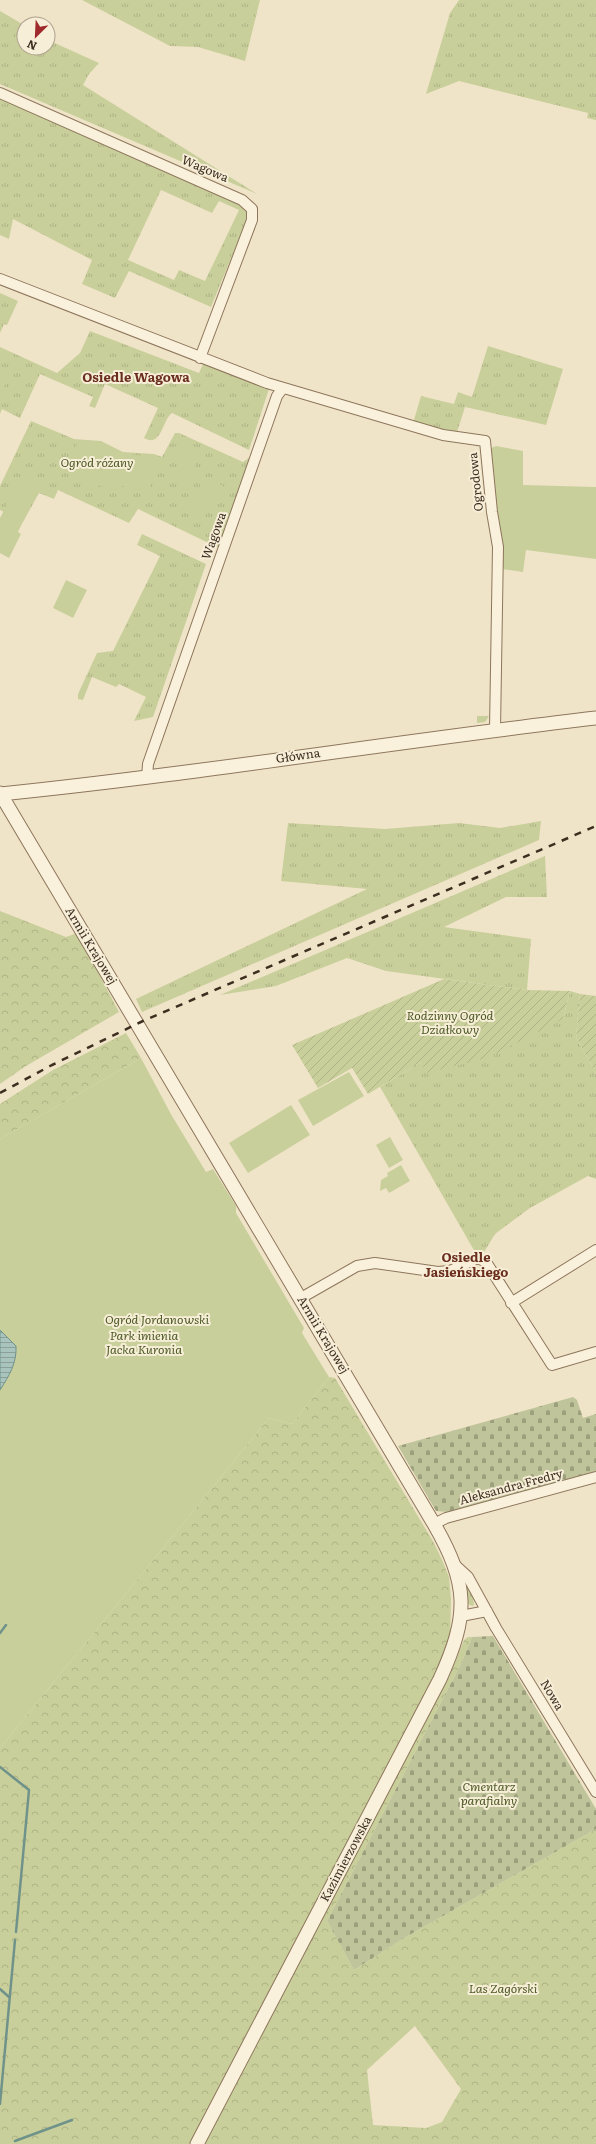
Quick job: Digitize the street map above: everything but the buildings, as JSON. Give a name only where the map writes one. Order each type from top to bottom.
[{"type":"street","name":"Wagowa","points":[[0,93],[242,200],[252,209],[252,220],[200,358]]},
{"type":"street","points":[[0,279],[200,358],[283,388]]},
{"type":"street","name":"Wagowa","points":[[147,778],[148,764],[219,559],[277,396],[283,388]]},
{"type":"street","name":"Ogrodowa","points":[[283,388],[443,434],[485,441],[492,512],[498,547],[499,579],[495,730]]},
{"type":"street","name":"Główna","points":[[0,794],[147,778],[495,730],[596,718]]},
{"type":"street","name":"Armii Krajowej","points":[[0,794],[183,1103],[301,1298],[434,1524],[455,1566]]},
{"type":"street","points":[[511,1303],[596,1250]]},
{"type":"street","points":[[301,1298],[357,1266],[375,1263],[450,1271],[478,1258],[486,1262],[552,1365],[596,1352]]},
{"type":"street","name":"Aleksandra Fredry","points":[[434,1524],[446,1518],[596,1477]]},
{"type":"street","name":"Nowa","points":[[455,1566],[468,1577],[596,1792]]},
{"type":"street","name":"Kazimierzowska","points":[[197,2144],[440,1679],[454,1648],[460,1616],[461,1594],[455,1566]]},
{"type":"street","points":[[460,1616],[487,1611]]},
{"type":"green space","points":[[82,0],[260,0],[245,61],[198,47],[170,46]]},
{"type":"green space","points":[[459,0],[596,0],[596,120],[587,118],[588,113],[459,81],[426,94],[450,13]]},
{"type":"green space","points":[[0,11],[16,20],[16,56],[56,56],[56,44],[99,63],[89,74],[83,85],[257,194],[0,84]]},
{"type":"green space","points":[[0,97],[251,210],[211,307],[129,271],[115,298],[82,284],[92,260],[13,219],[9,239],[0,235]],"holes":[[[161,190],[212,213],[219,201],[239,210],[205,281],[179,270],[174,280],[128,260]]]},
{"type":"green space","points":[[0,293],[18,301],[7,325],[4,324],[0,333]]},
{"type":"green space","points":[[90,331],[199,373],[204,362],[269,389],[249,450],[172,413],[155,439],[150,440],[144,438],[158,408],[105,384],[95,408],[89,406],[93,397],[40,374],[20,418],[2,409],[0,414],[0,347],[57,373],[80,353]]},
{"type":"green space","points":[[488,346],[563,369],[546,425],[465,407],[457,432],[413,423],[421,396],[454,404],[458,392],[472,397]]},
{"type":"green space","points":[[0,367],[11,374],[0,394]]},
{"type":"green space","points":[[31,421],[74,439],[101,441],[123,452],[154,454],[162,457],[175,433],[179,433],[243,462],[250,457],[219,548],[138,509],[129,523],[58,490],[54,499],[39,493],[23,522],[0,510],[0,486]]},
{"type":"green space","name":"Ogród różany","points":[[77,442],[101,442],[123,454],[158,457],[150,489],[142,492],[113,483],[104,487],[85,482],[73,465]]},
{"type":"green space","points":[[176,445],[199,456],[188,482],[173,476],[181,457],[172,453]]},
{"type":"green space","points":[[496,446],[523,451],[523,485],[596,487],[596,559],[526,550],[523,572],[502,569],[502,553],[489,449]]},
{"type":"green space","points":[[21,477],[40,486],[18,532],[21,534],[9,558],[0,553],[0,518]]},
{"type":"green space","points":[[204,477],[225,487],[212,514],[191,505]]},
{"type":"green space","points":[[142,534],[206,564],[153,717],[134,721],[146,697],[119,684],[116,687],[92,677],[83,700],[78,699],[78,694],[97,653],[113,651],[160,556],[137,545]]},
{"type":"green space","points":[[66,580],[87,590],[73,618],[53,608]]},
{"type":"green space","points":[[477,716],[489,716],[485,722],[477,723]]},
{"type":"green space","points":[[541,821],[539,840],[142,1012],[136,999],[367,889],[281,881],[288,823],[385,829],[459,823],[500,828]]},
{"type":"green space","points":[[545,856],[547,897],[506,897],[444,927],[531,939],[527,990],[386,971],[347,958],[276,986],[220,995]]},
{"type":"green space","points":[[0,911],[66,937],[77,933],[119,1012],[26,1066],[0,1084]]},
{"type":"green space","name":"Rodzinny Ogród Działkowy","points":[[444,979],[527,990],[570,991],[563,1019],[487,1058],[426,1073],[421,1062],[368,1094],[352,1068],[318,1088],[292,1045]]},
{"type":"green space","points":[[570,991],[580,994],[576,1037],[596,1074],[596,1179],[588,1176],[530,1208],[495,1234],[484,1252],[475,1252],[380,1087],[421,1062],[563,1019]]},
{"type":"green space","points":[[580,994],[596,996],[596,1074],[576,1037]]},
{"type":"green space","points":[[126,1033],[141,1058],[0,1139],[0,1104],[53,1070]]},
{"type":"green space","name":"Park imienia Jacka Kuronia","points":[[141,1058],[172,1116],[206,1172],[213,1169],[236,1206],[236,1213],[304,1328],[302,1333],[329,1377],[292,1424],[269,1418],[0,1748],[0,1139]]},
{"type":"green space","points":[[349,1072],[364,1096],[313,1126],[298,1100]]},
{"type":"green space","points":[[291,1105],[310,1135],[248,1173],[229,1143]]},
{"type":"green space","points":[[390,1137],[403,1160],[389,1168],[376,1145]]},
{"type":"green space","points":[[401,1165],[410,1181],[389,1193],[386,1188],[380,1191],[381,1180],[388,1176],[387,1173]]},
{"type":"green space","points":[[329,1377],[335,1378],[434,1543],[443,1562],[449,1577],[451,1599],[450,1647],[190,2144],[0,2144],[0,1748],[269,1418],[292,1424]]},
{"type":"green space","points":[[573,1397],[577,1400],[583,1418],[596,1414],[596,1471],[448,1512],[436,1511],[398,1446]]},
{"type":"green space","points":[[465,1582],[473,1596],[474,1605],[472,1606],[467,1603]]},
{"type":"green space","name":"Cmentarz parafialny","points":[[493,1636],[596,1809],[596,1829],[406,1937],[354,1970],[327,1921],[461,1664],[472,1637]]},
{"type":"green space","name":"Las Zagórski","points":[[468,1637],[472,1637],[461,1664],[327,1921],[354,1970],[406,1937],[596,1829],[596,2144],[204,2144],[450,1674],[464,1640]],"holes":[[[415,2026],[461,2089],[442,2122],[426,2128],[373,2125],[367,2070]]]},
{"type":"water","points":[[0,1330],[16,1346],[16,1352],[14,1364],[0,1390]]},
{"type":"waterway","points":[[0,1633],[6,1625]]},
{"type":"waterway","points":[[0,1767],[29,1790],[16,1932]]},
{"type":"waterway","points":[[0,2104],[15,1940]]},
{"type":"waterway","points":[[0,1989],[9,1997]]},
{"type":"waterway","points":[[15,2141],[72,2120]]},
{"type":"railway","points":[[0,1093],[52,1065],[143,1021],[596,826]]},
{"type":"district","name":"Osiedle Wagowa","points":[[136,377]]},
{"type":"district","name":"Osiedle Jasieńskiego","points":[[466,1264]]},
{"type":"park label","name":"Ogród Jordanowski","points":[[157,1320]]}]
